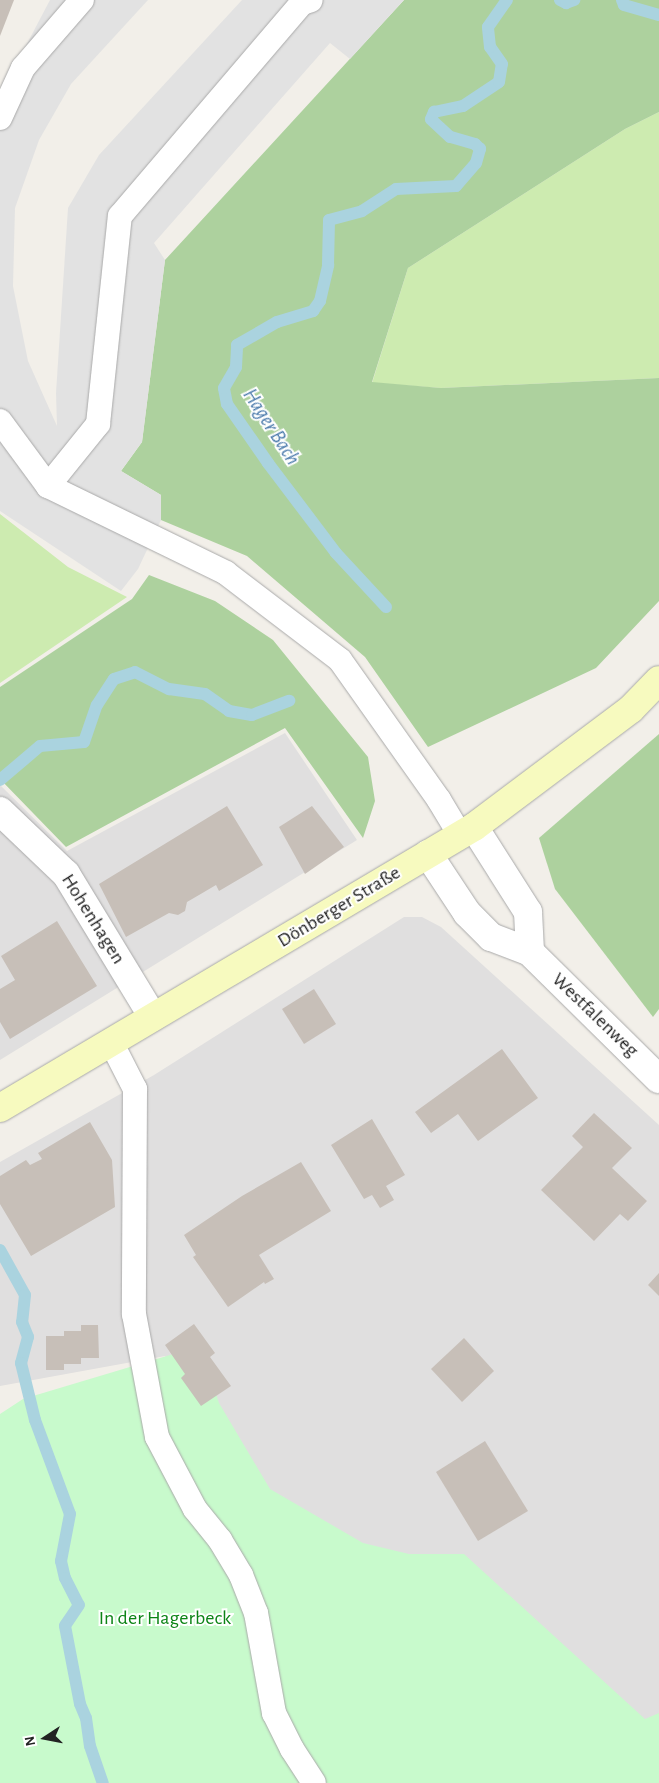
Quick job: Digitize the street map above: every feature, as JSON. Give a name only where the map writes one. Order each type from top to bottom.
[{"type":"street","name":"Dönberger Straße","points":[[0,1108],[467,831],[631,709],[659,680]]},
{"type":"street","name":"Hohenhagen","points":[[0,811],[66,874],[153,1017]]},
{"type":"street","points":[[467,831],[528,912],[530,952]]},
{"type":"street","name":"Westfalenweg","points":[[428,854],[467,913],[492,937],[530,952],[659,1079]]},
{"type":"lane","points":[[0,118],[23,68],[82,0]]},
{"type":"lane","points":[[48,486],[98,424],[120,216],[302,3],[312,0]]},
{"type":"lane","points":[[0,421],[48,486],[226,574],[340,660],[439,800],[467,831]]},
{"type":"lane","points":[[111,1042],[135,1089],[134,1314],[158,1437],[195,1509],[220,1540],[242,1575],[256,1613],[274,1713],[292,1749],[314,1783]]},
{"type":"shaded area","points":[[50,0],[148,0],[71,84],[39,140],[15,208],[13,286],[28,361],[57,426],[56,393],[68,208],[99,155],[242,0],[404,0],[350,59],[330,43],[154,243],[165,260],[142,442],[121,471],[161,495],[161,520],[138,569],[121,591],[0,511],[0,95]]},
{"type":"shaded area","points":[[285,733],[357,840],[0,1060],[0,785],[67,851]]},
{"type":"shaded area","points":[[404,917],[422,917],[441,927],[659,1125],[659,1783],[458,1783],[165,1356],[0,1386],[0,1162],[154,1075]]},
{"type":"green space","points":[[404,0],[659,0],[659,112],[625,129],[408,268],[372,382],[441,388],[659,378],[659,601],[596,668],[428,747],[365,657],[247,556],[161,520],[161,495],[121,471],[142,442],[165,260]]},
{"type":"green space","points":[[659,112],[659,378],[441,388],[372,383],[408,268],[625,129]]},
{"type":"green space","points":[[0,514],[68,567],[127,597],[0,683]]},
{"type":"green space","points":[[149,575],[215,601],[273,640],[368,757],[375,801],[363,838],[285,728],[66,847],[0,779],[0,687],[132,599]]},
{"type":"green space","points":[[659,734],[659,1009],[653,1017],[555,889],[539,838]]},
{"type":"green space","name":"In der Hagerbeck","points":[[200,1346],[219,1403],[270,1489],[363,1543],[409,1554],[464,1554],[645,1719],[659,1713],[659,1783],[0,1783],[0,1414],[23,1399]]},
{"type":"building","points":[[0,0],[14,0],[0,36]]},
{"type":"building","points":[[227,806],[263,865],[219,891],[216,885],[187,902],[185,911],[178,915],[169,913],[126,937],[99,884]]},
{"type":"building","points":[[312,806],[344,847],[305,874],[279,827]]},
{"type":"building","points":[[57,921],[97,986],[10,1039],[0,1022],[0,989],[15,980],[1,956]]},
{"type":"building","points":[[314,989],[336,1024],[304,1044],[282,1009]]},
{"type":"building","points":[[502,1049],[538,1098],[478,1141],[458,1114],[431,1133],[415,1112]]},
{"type":"building","points":[[594,1113],[632,1148],[612,1168],[647,1201],[628,1221],[620,1214],[594,1241],[541,1190],[583,1147],[572,1136]]},
{"type":"building","points":[[372,1119],[405,1175],[386,1186],[394,1200],[380,1208],[372,1195],[364,1199],[331,1145]]},
{"type":"building","points":[[90,1122],[112,1160],[115,1207],[31,1256],[0,1204],[0,1176],[26,1160],[30,1165],[42,1159],[38,1153]]},
{"type":"building","points":[[301,1162],[331,1211],[259,1255],[274,1279],[265,1284],[264,1282],[228,1307],[193,1257],[196,1255],[184,1235],[242,1196]]},
{"type":"building","points":[[659,1273],[659,1296],[648,1285]]},
{"type":"building","points":[[194,1324],[215,1353],[210,1357],[231,1386],[201,1406],[181,1378],[185,1374],[165,1345]]},
{"type":"building","points":[[81,1325],[98,1325],[99,1358],[81,1358],[81,1364],[64,1364],[64,1370],[46,1370],[46,1336],[64,1336],[64,1331],[81,1331]]},
{"type":"building","points":[[464,1338],[494,1371],[462,1402],[431,1369]]},
{"type":"building","points":[[485,1441],[528,1511],[478,1541],[436,1472]]},
{"type":"waterway","name":"Hager Bach","points":[[386,607],[336,553],[268,463],[227,404],[224,388],[236,367],[237,345],[277,322],[313,311],[320,301],[328,265],[329,220],[362,211],[396,189],[456,186],[476,163],[480,149],[475,144],[450,137],[431,119],[434,112],[463,106],[499,82],[502,64],[490,47],[488,27],[507,0]]},
{"type":"waterway","name":"Hager Bach","points":[[560,0],[566,3],[574,0]]},
{"type":"waterway","name":"Hager Bach","points":[[622,0],[624,5],[659,15]]},
{"type":"waterway","name":"Hager Bach","points":[[0,780],[40,746],[84,742],[97,705],[114,679],[135,672],[169,689],[205,694],[229,711],[252,715],[289,701]]},
{"type":"waterway","points":[[0,1250],[25,1295],[22,1322],[28,1337],[21,1363],[35,1420],[70,1514],[61,1561],[65,1578],[79,1605],[65,1626],[80,1704],[86,1718],[90,1746],[103,1783]]}]
